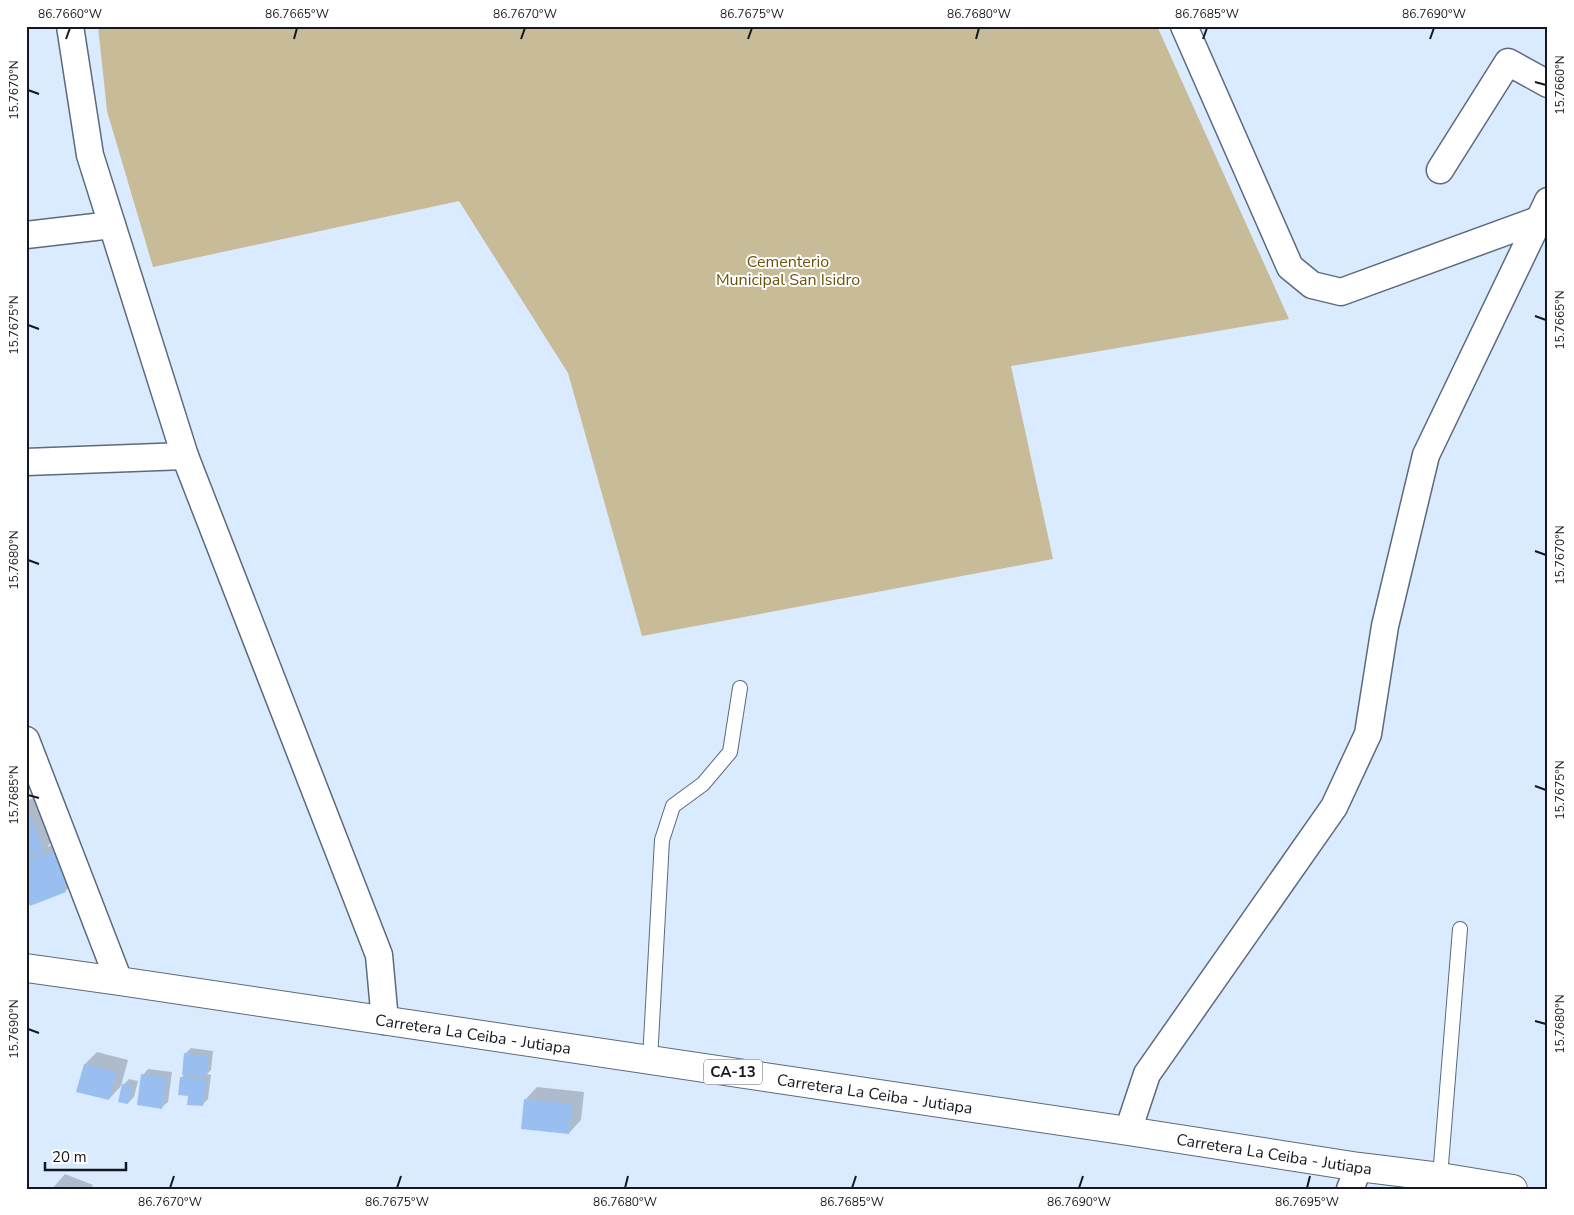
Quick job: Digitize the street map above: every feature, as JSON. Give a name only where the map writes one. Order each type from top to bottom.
[{"type":"main road","name":"Carretera La Ceiba - Jutiapa","points":[[26,968],[1128,1131],[1354,1178],[1450,1182],[1513,1189]]},
{"type":"street","points":[[70,26],[90,155],[185,456],[379,955],[385,1021]]},
{"type":"street","points":[[1184,26],[1290,267],[1312,286],[1340,292],[1543,210]]},
{"type":"street","points":[[1440,170],[1508,62],[1548,84]]},
{"type":"street","points":[[1128,1131],[1147,1074],[1334,807],[1368,734],[1385,626],[1426,455],[1543,210]]},
{"type":"street","points":[[26,234],[112,225]]},
{"type":"street","points":[[26,462],[185,456]]},
{"type":"street","points":[[26,740],[120,981]]},
{"type":"lane","points":[[650,1060],[662,840],[673,806],[703,784],[730,752],[740,688]]},
{"type":"lane","points":[[1450,1182],[1460,929]]},
{"type":"green space","name":"Cementerio Municipal San Isidro","points":[[98,26],[1157,26],[1289,319],[1011,366],[1053,559],[642,636],[568,373],[459,201],[153,267],[107,111]]},
{"type":"building","points":[[26,806],[44,852],[26,858]]},
{"type":"building","points":[[56,850],[66,875],[64,876],[67,885],[63,886],[66,892],[30,906],[26,897],[26,861]]},
{"type":"building","points":[[184,1053],[208,1057],[206,1077],[182,1075]]},
{"type":"building","points":[[84,1064],[116,1072],[109,1100],[76,1092]]},
{"type":"building","points":[[141,1074],[167,1078],[162,1109],[137,1105]]},
{"type":"building","points":[[180,1077],[206,1080],[203,1106],[187,1105],[188,1096],[178,1095]]},
{"type":"building","points":[[122,1084],[133,1087],[128,1104],[118,1102]]},
{"type":"building","points":[[524,1099],[572,1104],[569,1134],[521,1129]]}]
